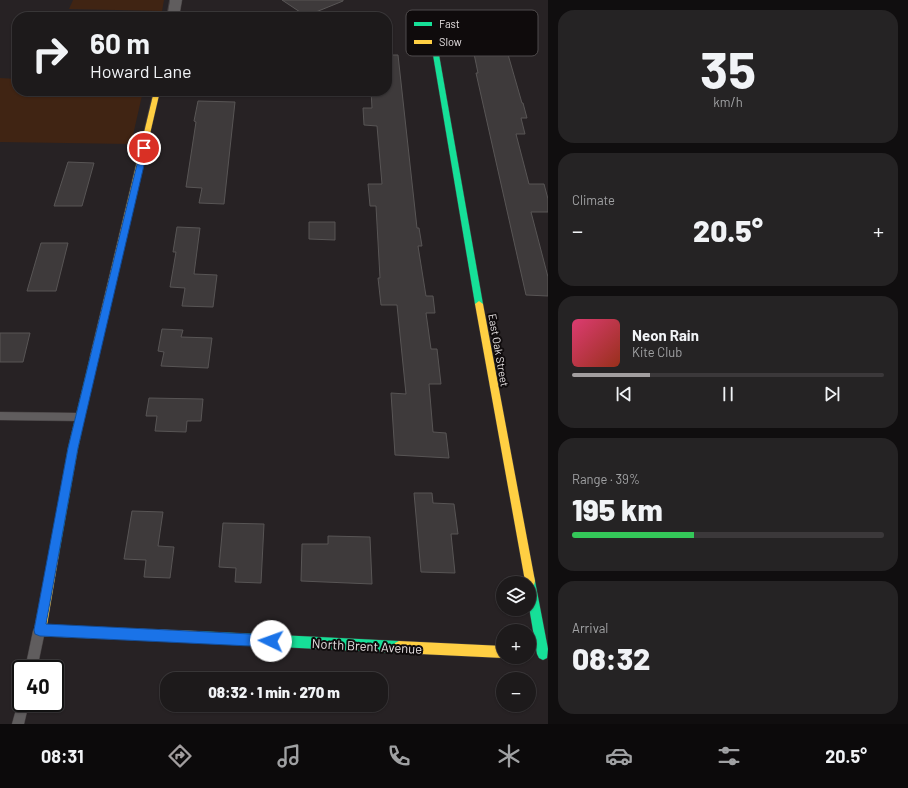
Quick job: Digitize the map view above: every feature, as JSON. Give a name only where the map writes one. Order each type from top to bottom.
[{"type":"street","points":[[173,12],[176,0]]},
{"type":"street","name":"East Oak Street","points":[[436,56],[451,138],[460,202],[540,654]]},
{"type":"street","points":[[40,630],[73,448],[156,96]]},
{"type":"street","name":"North Brent Avenue","points":[[40,630],[496,652]]},
{"type":"lane","points":[[0,416],[81,417]]},
{"type":"lane","points":[[33,660],[40,630]]},
{"type":"lane","points":[[18,724],[21,712]]},
{"type":"shaded area","points":[[73,0],[164,0],[162,11],[69,9]]},
{"type":"shaded area","points":[[0,78],[12,79],[12,96],[142,96],[131,144],[0,142]]},
{"type":"building","points":[[282,0],[343,0],[316,12],[300,12]]},
{"type":"building","points":[[392,55],[398,55],[417,228],[419,228],[422,246],[418,246],[426,296],[433,296],[435,313],[426,313],[431,349],[437,349],[441,384],[429,384],[433,432],[446,433],[449,458],[395,455],[391,393],[406,394],[397,305],[381,305],[378,278],[380,278],[376,206],[370,206],[368,184],[382,184],[377,126],[364,125],[363,108],[372,108],[371,96],[392,96]]},
{"type":"building","points":[[474,56],[508,56],[527,118],[521,118],[525,134],[516,134],[529,184],[544,184],[548,199],[548,212],[531,212],[548,277],[548,296],[526,295],[476,73],[478,73]]},
{"type":"building","points":[[198,101],[235,102],[224,204],[199,203],[202,188],[186,187]]},
{"type":"building","points":[[68,162],[94,163],[82,206],[54,206]]},
{"type":"building","points":[[309,222],[335,222],[335,240],[309,239]]},
{"type":"building","points":[[177,227],[200,228],[194,274],[217,275],[213,307],[182,306],[185,288],[170,287],[176,252],[173,252]]},
{"type":"building","points":[[41,243],[68,243],[56,291],[27,291]]},
{"type":"building","points":[[162,329],[183,330],[181,337],[212,338],[208,368],[161,366],[164,352],[158,351]]},
{"type":"building","points":[[0,333],[30,333],[23,362],[0,362]]},
{"type":"building","points":[[149,398],[203,399],[201,421],[187,421],[186,432],[155,431],[157,416],[146,416]]},
{"type":"building","points":[[414,493],[432,493],[433,503],[454,504],[458,534],[451,534],[455,573],[421,572]]},
{"type":"building","points":[[132,511],[163,512],[158,546],[174,547],[170,578],[144,577],[146,560],[124,559]]},
{"type":"building","points":[[223,523],[264,524],[261,583],[235,582],[236,568],[219,567]]},
{"type":"building","points":[[328,536],[370,537],[372,584],[301,581],[302,544],[328,544]]},
{"type":"traffic: fast","points":[[436,56],[479,304]]},
{"type":"traffic: fast","points":[[54,554],[73,448],[94,357]]},
{"type":"traffic: fast","points":[[536,615],[543,654]]},
{"type":"traffic: fast","points":[[196,637],[399,647]]},
{"type":"traffic: slow","points":[[94,357],[156,96]]},
{"type":"traffic: slow","points":[[479,304],[529,576]]},
{"type":"traffic: slow","points":[[54,554],[40,630],[196,637]]},
{"type":"traffic: slow","points":[[399,647],[496,652]]},
{"type":"route","points":[[144,148],[73,448],[40,630],[271,641]]}]
